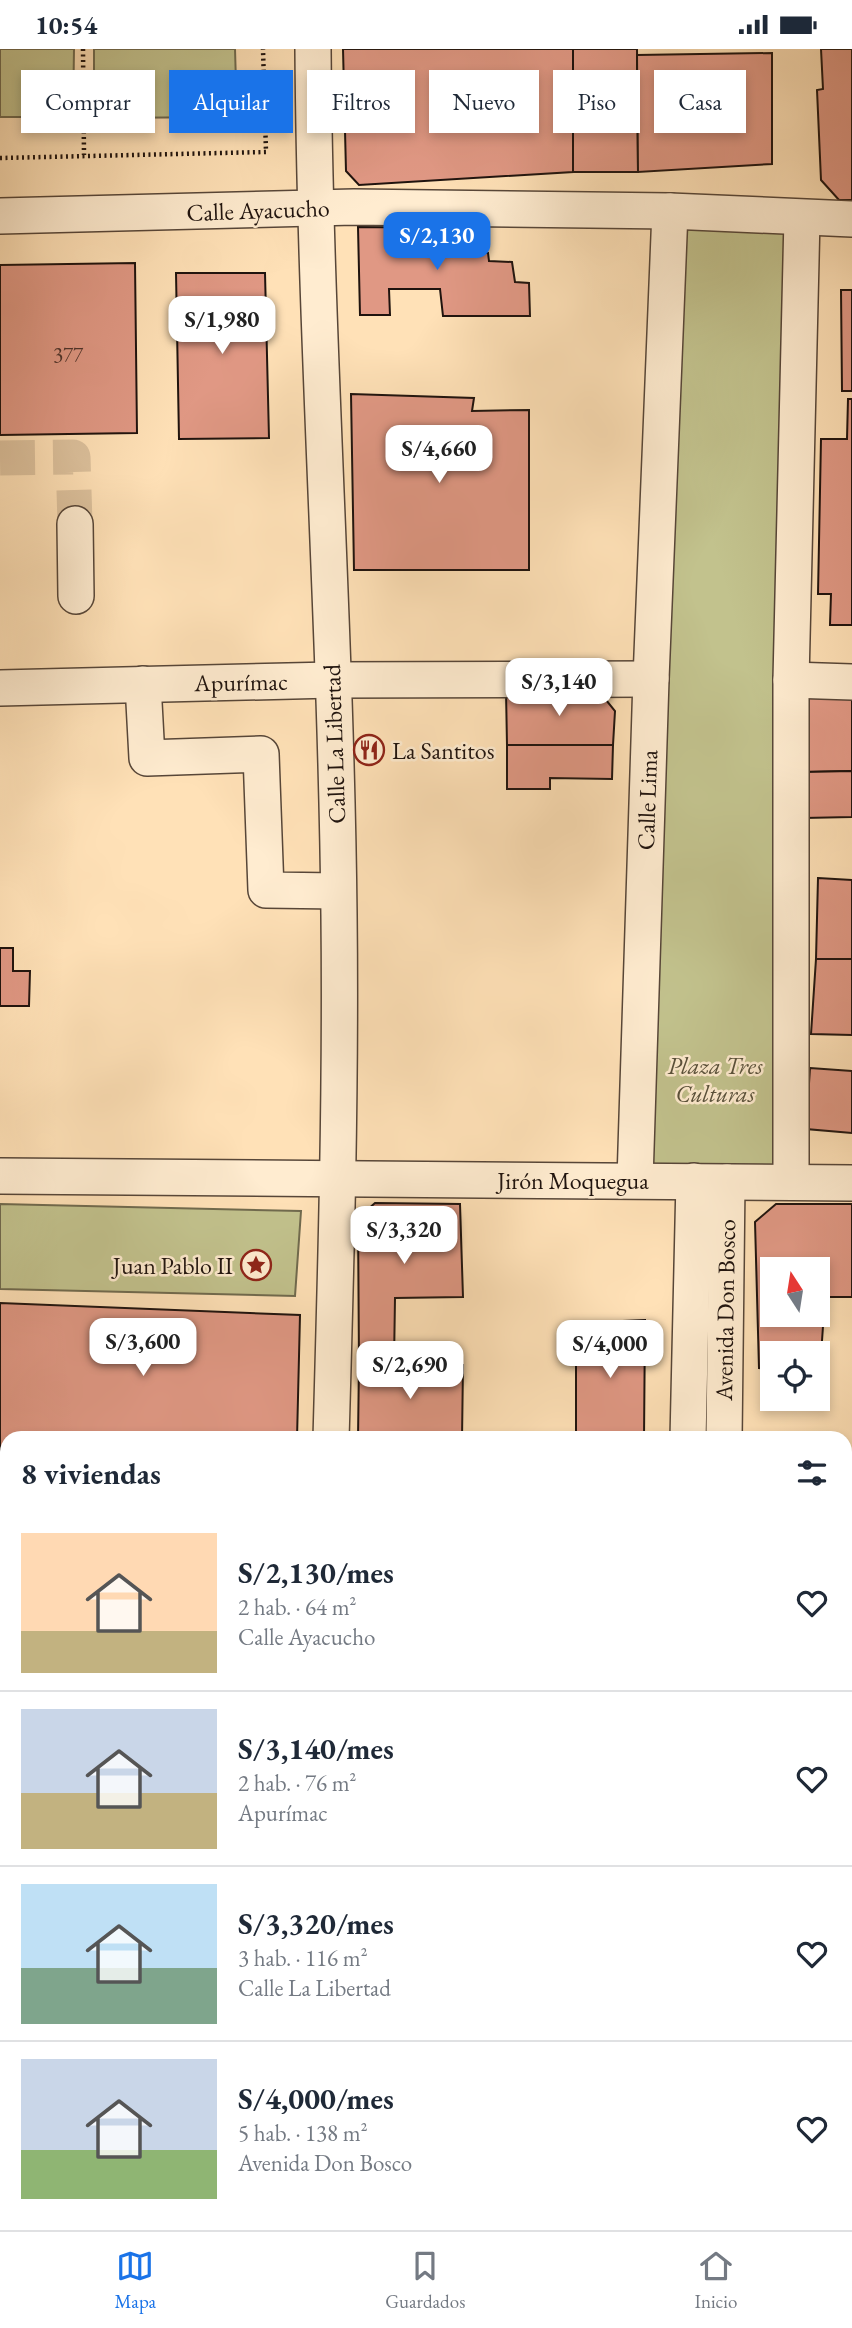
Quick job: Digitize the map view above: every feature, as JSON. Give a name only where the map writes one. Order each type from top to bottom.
[{"type":"street","name":"Calle La Libertad","points":[[313,49],[315,208],[338,891],[338,1178],[331,1431]]},
{"type":"street","name":"Calle Ayacucho","points":[[0,215],[315,208],[670,211],[852,219]]},
{"type":"street","name":"Calle Lima","points":[[635,1180],[670,211]]},
{"type":"street","points":[[791,1181],[791,680],[802,218]]},
{"type":"street","points":[[75,524],[76,596]]},
{"type":"street","name":"Apurímac","points":[[0,688],[332,680],[651,679]]},
{"type":"street","points":[[791,680],[852,682]]},
{"type":"street","points":[[143,684],[147,758],[261,754],[266,890],[338,891]]},
{"type":"street","name":"Jirón Moquegua","points":[[0,1176],[852,1183]]},
{"type":"street","name":"Avenida Don Bosco","points":[[689,1431],[711,1181]]},
{"type":"street","name":"Avenida Don Bosco","points":[[711,1181],[724,1431]]},
{"type":"path","points":[[83,49],[84,155]]},
{"type":"path","points":[[0,157],[266,152],[263,49]]},
{"type":"green space","points":[[0,49],[74,49],[74,70],[21,70],[21,117],[0,117]]},
{"type":"green space","points":[[94,49],[235,49],[236,70],[169,70],[169,117],[155,118],[155,70],[94,70]]},
{"type":"green space","name":"Plaza Tres Culturas","points":[[670,211],[802,218],[791,1181],[635,1180]]},
{"type":"green space","points":[[0,1204],[301,1211],[295,1296],[0,1289]]},
{"type":"building","points":[[343,49],[573,49],[573,70],[553,70],[553,133],[573,133],[573,172],[359,185],[346,171],[345,133],[415,133],[415,70],[344,70]]},
{"type":"building","points":[[573,49],[637,49],[637,70],[573,70]]},
{"type":"building","points":[[821,49],[852,49],[852,200],[839,200],[821,180],[817,90],[823,89]]},
{"type":"building","points":[[772,53],[772,164],[638,172],[640,70],[637,70],[637,55]]},
{"type":"building","points":[[573,133],[638,133],[638,172],[573,172]]},
{"type":"building","points":[[358,227],[480,228],[480,253],[488,253],[489,261],[512,262],[515,282],[529,283],[530,316],[443,316],[440,289],[389,289],[390,315],[360,315]]},
{"type":"building","points":[[135,263],[137,433],[0,435],[0,265]]},
{"type":"building","points":[[176,273],[265,273],[269,438],[179,439]]},
{"type":"building","points":[[841,290],[852,290],[852,391],[842,391]]},
{"type":"building","points":[[351,394],[474,398],[472,411],[529,410],[529,570],[354,570]]},
{"type":"building","points":[[848,399],[852,399],[852,625],[830,625],[831,594],[818,594],[821,439],[847,439]]},
{"type":"building","points":[[598,690],[615,711],[613,745],[507,745],[506,691]]},
{"type":"building","points":[[852,696],[852,771],[804,772],[803,697]]},
{"type":"building","points":[[507,745],[613,745],[612,779],[550,778],[550,789],[507,789]]},
{"type":"building","points":[[852,771],[852,817],[804,818],[804,772]]},
{"type":"building","points":[[818,878],[852,880],[852,959],[816,959]]},
{"type":"building","points":[[0,948],[13,948],[13,971],[30,971],[29,1006],[0,1006]]},
{"type":"building","points":[[816,959],[852,959],[852,1035],[811,1034]]},
{"type":"building","points":[[810,1068],[852,1071],[852,1133],[806,1129]]},
{"type":"building","points":[[375,1203],[460,1204],[463,1297],[395,1298],[394,1362],[359,1362],[358,1218]]},
{"type":"building","points":[[776,1204],[852,1204],[852,1297],[830,1297],[830,1257],[760,1257],[760,1327],[823,1327],[822,1341],[760,1341],[759,1368],[755,1222]]},
{"type":"building","points":[[0,1303],[300,1315],[297,1431],[0,1431]]},
{"type":"building","points":[[645,1320],[644,1431],[576,1431],[576,1323]]},
{"type":"building","points":[[359,1362],[463,1365],[462,1431],[358,1431]]},
{"type":"tunnel","points":[[0,458],[73,457],[75,524]]},
{"type":"place","name":"La Santitos","points":[[369,750]]},
{"type":"place","name":"Juan Pablo II","points":[[256,1265]]}]
